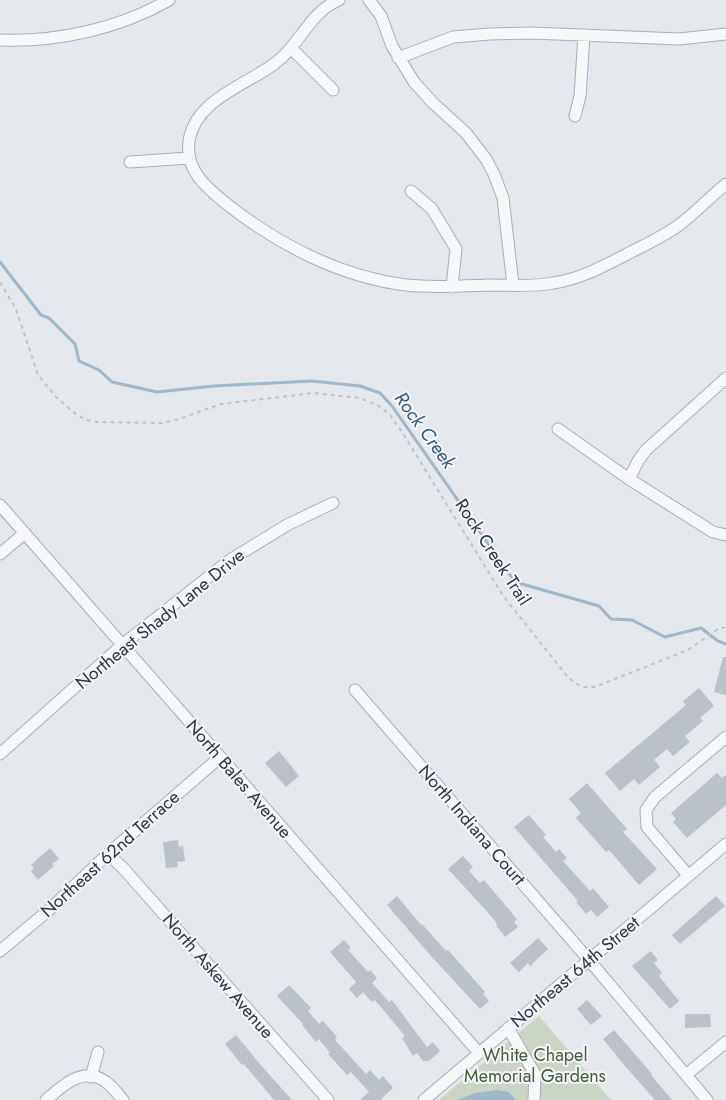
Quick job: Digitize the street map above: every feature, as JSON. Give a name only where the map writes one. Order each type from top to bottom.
[{"type":"street","points":[[0,40],[36,39],[70,35],[96,29],[127,20],[169,0]]},
{"type":"street","points":[[339,0],[318,13],[277,63],[214,102],[204,111],[191,134],[190,140],[189,158],[201,182],[262,229],[320,261],[348,272],[406,285],[452,287],[553,284],[592,272],[653,241],[678,226],[726,184]]},
{"type":"street","points":[[369,0],[381,16],[398,58],[420,90],[466,133],[494,174],[504,198],[513,285]]},
{"type":"street","points":[[381,16],[382,0]]},
{"type":"street","points":[[398,58],[453,37],[490,34],[532,33],[679,40],[726,34]]},
{"type":"street","points":[[575,116],[580,96],[584,35]]},
{"type":"street","points":[[291,48],[333,90]]},
{"type":"street","points":[[130,162],[189,158]]},
{"type":"street","points":[[411,191],[432,209],[456,249],[452,287]]},
{"type":"street","points":[[629,479],[646,450],[726,378]]},
{"type":"street","points":[[558,429],[629,479],[713,532],[726,535]]},
{"type":"street","name":"Northeast Shady Lane Drive","points":[[0,754],[122,645],[230,560],[287,525],[332,503]]},
{"type":"street","name":"North Bales Avenue","points":[[0,505],[479,1053]]},
{"type":"street","points":[[0,554],[25,533]]},
{"type":"street","name":"North Indiana Court","points":[[355,690],[589,960],[707,1100]]},
{"type":"street","points":[[688,875],[648,827],[646,810],[655,797],[726,737]]},
{"type":"street","name":"Northeast 62nd Terrace","points":[[0,951],[50,909],[108,854],[220,758]]},
{"type":"street","name":"Northeast 64th Street","points":[[424,1100],[726,844]]},
{"type":"street","name":"North Askew Avenue","points":[[108,854],[130,876],[328,1100]]},
{"type":"street","points":[[508,1028],[535,1074],[534,1100]]},
{"type":"street","points":[[686,1075],[726,1042]]},
{"type":"street","points":[[91,1077],[98,1052]]},
{"type":"street","points":[[46,1100],[71,1080],[91,1077],[106,1082],[123,1100]]},
{"type":"path","name":"Rock Creek Trail","points":[[0,282],[16,308],[38,374],[46,386],[62,402],[77,415],[87,420],[98,422],[162,423],[221,404],[314,393],[360,398],[379,406],[390,415],[402,432],[504,597],[558,664],[575,683],[583,687],[595,688],[688,650],[718,629],[726,627]]},
{"type":"green space","name":"White Chapel Memorial Gardens","points":[[539,1016],[611,1100],[439,1100]]},
{"type":"water","points":[[496,1090],[509,1092],[516,1100],[457,1100],[475,1093]]},
{"type":"building","points":[[723,657],[726,657],[726,695],[714,692]]},
{"type":"building","points":[[699,688],[714,706],[700,718],[703,721],[685,736],[690,742],[673,756],[667,749],[654,760],[660,767],[639,785],[634,779],[620,791],[605,773],[686,705],[683,701]]},
{"type":"building","points":[[279,751],[299,776],[286,787],[265,763]]},
{"type":"building","points":[[717,773],[722,778],[726,775],[726,805],[687,838],[673,822],[676,819],[671,813]]},
{"type":"building","points":[[587,783],[627,829],[623,832],[657,869],[639,885],[609,850],[606,852],[576,818],[581,813],[569,799]]},
{"type":"building","points":[[529,815],[546,835],[543,837],[556,852],[559,849],[567,858],[563,861],[590,891],[593,888],[609,907],[597,917],[591,910],[586,914],[576,902],[578,901],[514,827]]},
{"type":"building","points":[[178,840],[179,847],[183,846],[185,861],[177,862],[178,867],[166,868],[163,842]]},
{"type":"building","points":[[50,848],[59,859],[38,880],[31,871],[34,868],[31,865]]},
{"type":"building","points":[[463,856],[473,867],[469,871],[480,883],[484,880],[517,919],[514,922],[518,927],[505,937],[492,917],[448,869]]},
{"type":"building","points":[[397,896],[421,925],[446,951],[448,950],[485,992],[483,994],[489,1001],[480,1009],[387,905]]},
{"type":"building","points":[[716,896],[725,906],[680,944],[672,935]]},
{"type":"building","points":[[538,938],[548,949],[530,966],[528,963],[519,972],[510,963]]},
{"type":"building","points":[[344,940],[351,948],[348,950],[368,972],[370,970],[377,978],[372,983],[389,1002],[392,1000],[427,1047],[433,1042],[440,1051],[429,1061],[423,1061],[417,1053],[413,1056],[402,1038],[405,1036],[375,1000],[372,1002],[363,992],[357,998],[349,989],[356,982],[330,952]]},
{"type":"building","points":[[651,951],[658,960],[654,963],[662,973],[659,976],[679,1001],[670,1009],[632,966]]},
{"type":"building","points":[[289,985],[311,1008],[308,1011],[319,1024],[323,1021],[337,1037],[335,1040],[366,1074],[370,1070],[379,1080],[383,1076],[393,1088],[380,1100],[360,1100],[369,1092],[351,1072],[347,1075],[328,1054],[330,1053],[319,1039],[316,1042],[303,1024],[277,996]]},
{"type":"building","points":[[587,1000],[602,1016],[591,1025],[577,1009]]},
{"type":"building","points":[[685,1014],[710,1014],[711,1027],[685,1028]]},
{"type":"building","points":[[614,1030],[672,1100],[655,1100],[625,1066],[603,1039]]},
{"type":"building","points":[[236,1035],[292,1100],[274,1100],[244,1064],[242,1065],[225,1044]]},
{"type":"waterway","name":"Rock Creek","points":[[0,262],[41,315],[49,318],[75,344],[79,361],[99,370],[112,382],[157,392],[214,386],[312,381],[360,386],[380,393],[392,406],[515,582],[599,606],[611,619],[632,620],[665,637],[701,628],[718,641],[726,644]]}]
